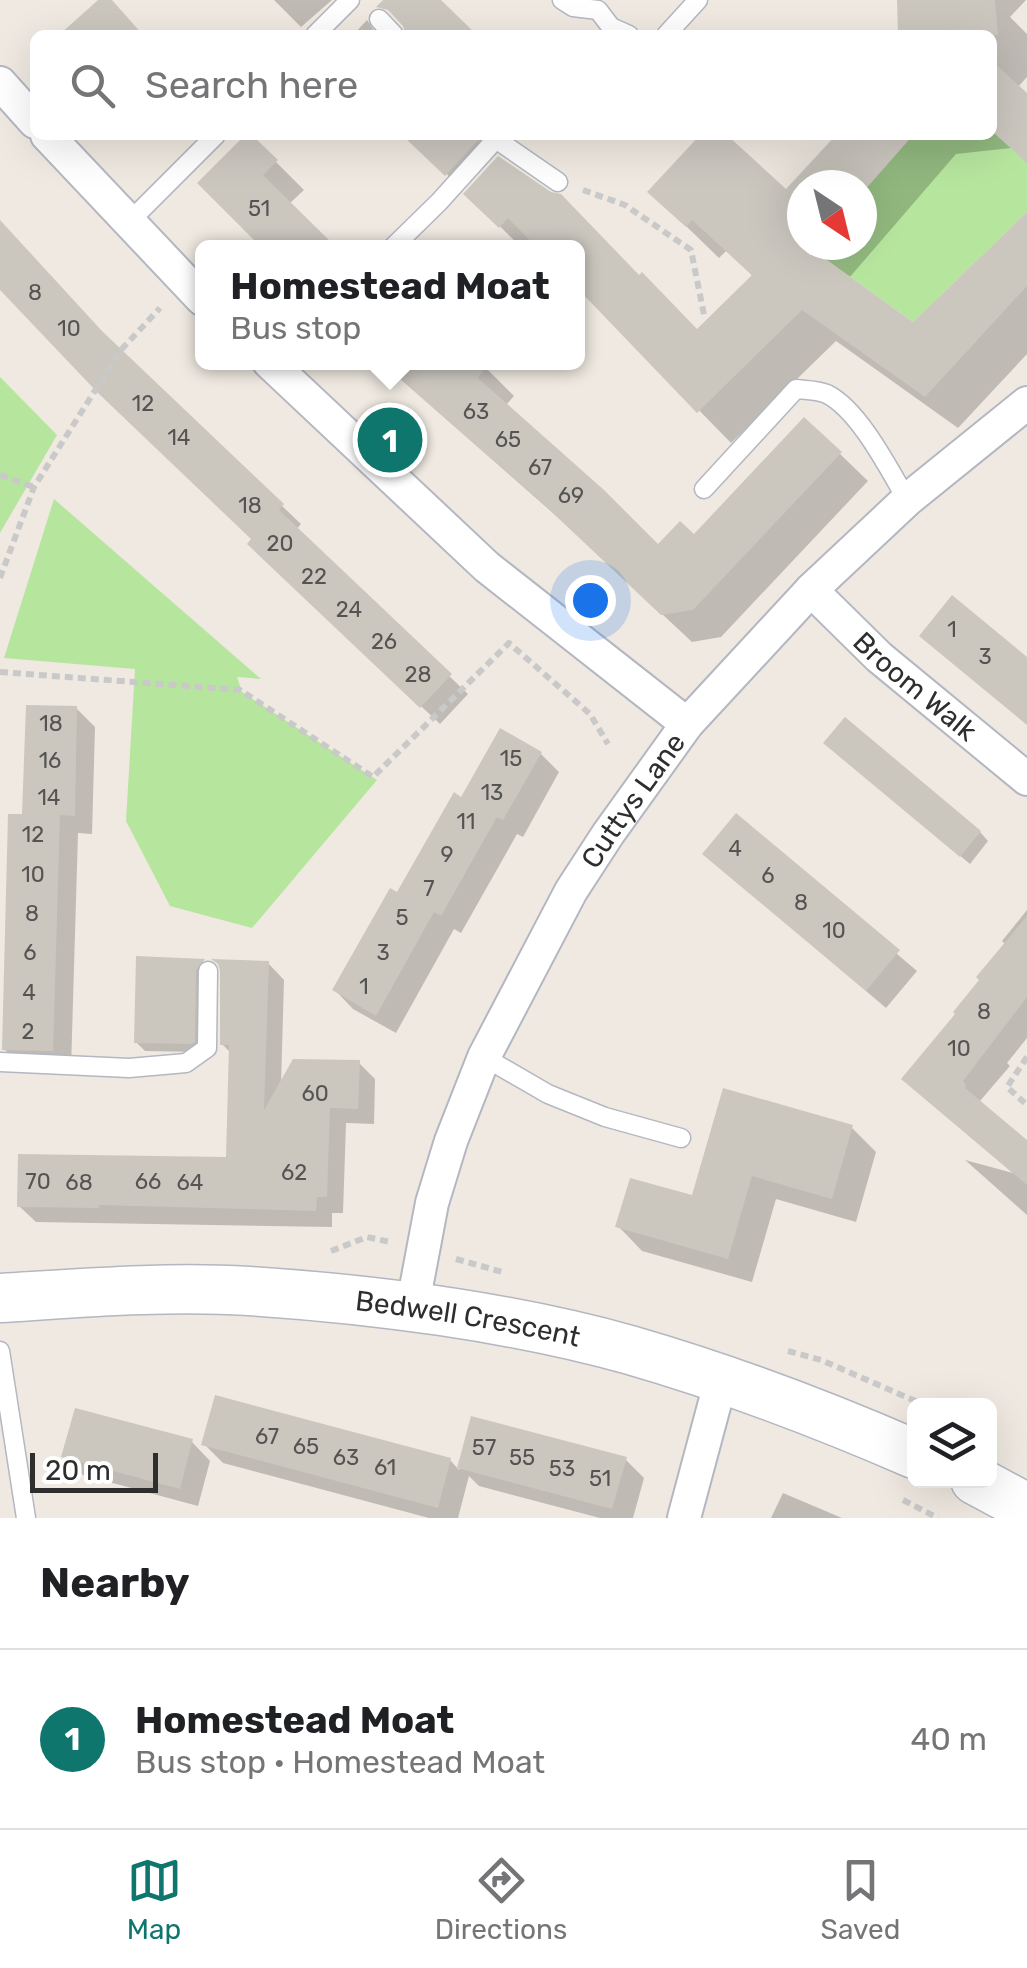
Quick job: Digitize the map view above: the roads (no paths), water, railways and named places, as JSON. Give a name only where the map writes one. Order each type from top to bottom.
[{"type":"street","points":[[0,84],[30,117]]},
{"type":"street","points":[[53,140],[194,290]]},
{"type":"street","points":[[278,370],[487,568],[687,724]]},
{"type":"street","name":"Cuttys Lane","points":[[412,1309],[432,1203],[451,1141],[484,1057],[572,891],[687,724],[811,590],[907,500],[1027,403]]},
{"type":"street","name":"Broom Walk","points":[[811,590],[878,657],[1027,778]]},
{"type":"street","name":"Bedwell Crescent","points":[[0,1298],[248,1291],[516,1324],[630,1350],[810,1410],[907,1451]]},
{"type":"street","points":[[684,1518],[722,1380]]},
{"type":"street","points":[[990,1488],[1027,1508]]},
{"type":"lane","points":[[320,30],[350,0]]},
{"type":"lane","points":[[562,0],[573,7],[602,5],[611,27],[618,30]]},
{"type":"lane","points":[[671,30],[698,0]]},
{"type":"lane","points":[[379,19],[389,30]]},
{"type":"lane","points":[[129,222],[211,140]]},
{"type":"lane","points":[[400,240],[490,140]]},
{"type":"lane","points":[[497,140],[558,182]]},
{"type":"lane","points":[[704,489],[796,389],[824,392],[842,405],[882,456],[907,500]]},
{"type":"lane","points":[[0,1062],[129,1068],[186,1063],[207,1048],[208,972]]},
{"type":"lane","points":[[484,1057],[548,1094],[605,1117],[681,1138]]},
{"type":"lane","points":[[0,1352],[26,1518]]},
{"type":"place","name":"Homestead Moat","points":[[390,440]]}]
